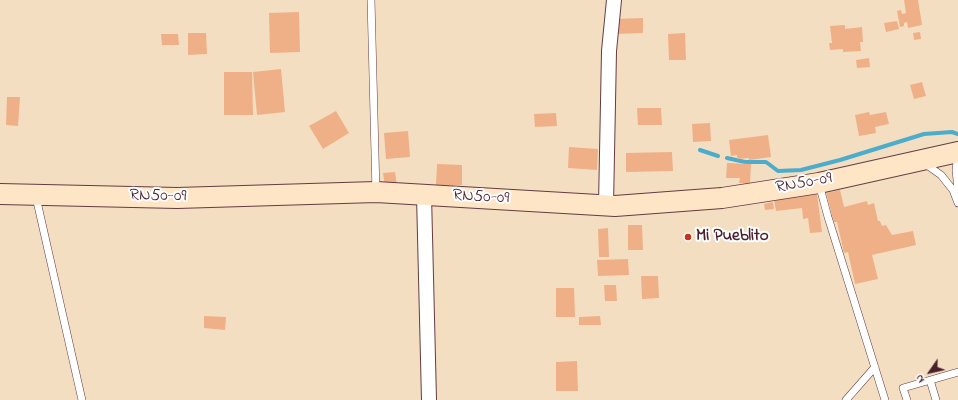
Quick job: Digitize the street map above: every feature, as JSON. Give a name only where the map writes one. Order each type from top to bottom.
[{"type":"main road","name":"RN50-09","points":[[0,194],[177,198],[376,192],[615,206],[722,198],[819,183],[958,152]]},
{"type":"street","points":[[606,205],[609,51],[614,0]]},
{"type":"street","points":[[424,195],[429,400]]},
{"type":"lane","points":[[371,0],[376,192]]},
{"type":"lane","points":[[958,152],[956,170],[958,190]]},
{"type":"lane","points":[[921,160],[940,175],[953,190],[958,203]]},
{"type":"lane","points":[[819,183],[828,217],[885,400]]},
{"type":"lane","points":[[36,195],[82,400]]},
{"type":"lane","points":[[846,400],[875,367]]},
{"type":"lane","points":[[907,400],[903,388],[958,372]]},
{"type":"lane","points":[[930,380],[936,400]]},
{"type":"building","points":[[904,0],[918,0],[922,25],[908,28],[907,22],[904,23],[904,26],[900,27],[897,11],[901,10],[902,14],[906,13]]},
{"type":"building","points":[[299,12],[300,52],[270,53],[269,13]]},
{"type":"building","points":[[643,18],[643,33],[615,34],[614,19]]},
{"type":"building","points":[[897,21],[899,29],[886,32],[884,23]]},
{"type":"building","points":[[845,25],[845,29],[862,27],[863,42],[860,42],[861,51],[843,52],[843,49],[830,50],[829,43],[832,43],[830,26]]},
{"type":"building","points":[[920,32],[921,39],[914,40],[913,33]]},
{"type":"building","points":[[188,33],[206,33],[207,54],[188,55]]},
{"type":"building","points":[[685,33],[686,60],[669,60],[668,34]]},
{"type":"building","points":[[161,34],[178,34],[179,45],[162,45]]},
{"type":"building","points":[[869,58],[870,67],[857,68],[856,60]]},
{"type":"building","points":[[281,69],[285,112],[257,115],[253,72]]},
{"type":"building","points":[[224,72],[252,72],[253,115],[224,115]]},
{"type":"building","points":[[922,82],[926,96],[914,99],[910,85]]},
{"type":"building","points":[[7,97],[20,97],[18,126],[6,125]]},
{"type":"building","points":[[637,108],[661,108],[662,125],[638,125]]},
{"type":"building","points":[[336,111],[349,133],[323,149],[309,126]]},
{"type":"building","points":[[869,112],[870,115],[886,112],[889,124],[875,127],[876,133],[859,136],[855,115]]},
{"type":"building","points":[[556,113],[557,126],[535,127],[534,114]]},
{"type":"building","points":[[710,123],[711,141],[693,142],[692,124]]},
{"type":"building","points":[[408,131],[410,157],[386,159],[384,133]]},
{"type":"building","points":[[768,135],[771,157],[749,160],[749,158],[737,159],[737,155],[731,156],[729,140]]},
{"type":"building","points":[[569,147],[598,149],[597,170],[568,168]]},
{"type":"building","points":[[672,152],[673,171],[626,172],[626,153]]},
{"type":"building","points":[[727,163],[751,164],[750,184],[739,183],[740,178],[726,178]]},
{"type":"building","points":[[437,164],[462,165],[462,185],[436,185]]},
{"type":"building","points":[[395,172],[397,185],[385,186],[383,173]]},
{"type":"building","points":[[840,190],[844,207],[867,201],[868,205],[874,203],[878,221],[880,221],[882,226],[886,225],[892,235],[913,231],[916,245],[872,255],[878,279],[855,284],[848,252],[844,253],[837,222],[834,222],[826,193]]},
{"type":"building","points":[[817,194],[822,232],[810,233],[808,218],[803,219],[802,208],[776,211],[774,199]]},
{"type":"building","points":[[773,202],[774,209],[765,210],[764,204]]},
{"type":"building","points":[[628,225],[642,225],[643,250],[628,250]]},
{"type":"building","points":[[608,228],[609,257],[599,257],[598,229]]},
{"type":"building","points":[[628,259],[629,275],[598,276],[597,260]]},
{"type":"building","points":[[641,276],[658,276],[659,298],[642,299]]},
{"type":"building","points":[[604,285],[616,285],[617,301],[605,301]]},
{"type":"building","points":[[556,288],[574,288],[575,317],[556,317]]},
{"type":"building","points":[[204,316],[226,317],[225,330],[204,328]]},
{"type":"building","points":[[600,316],[601,325],[579,325],[579,317]]},
{"type":"building","points":[[577,361],[578,391],[556,391],[556,362]]},
{"type":"waterway","points":[[727,158],[745,162],[766,162],[778,171],[801,170],[840,160],[924,134],[952,132],[958,134]]},
{"type":"waterway","points":[[700,150],[718,156]]},
{"type":"place","name":"Mi Pueblito","points":[[688,237]]}]
